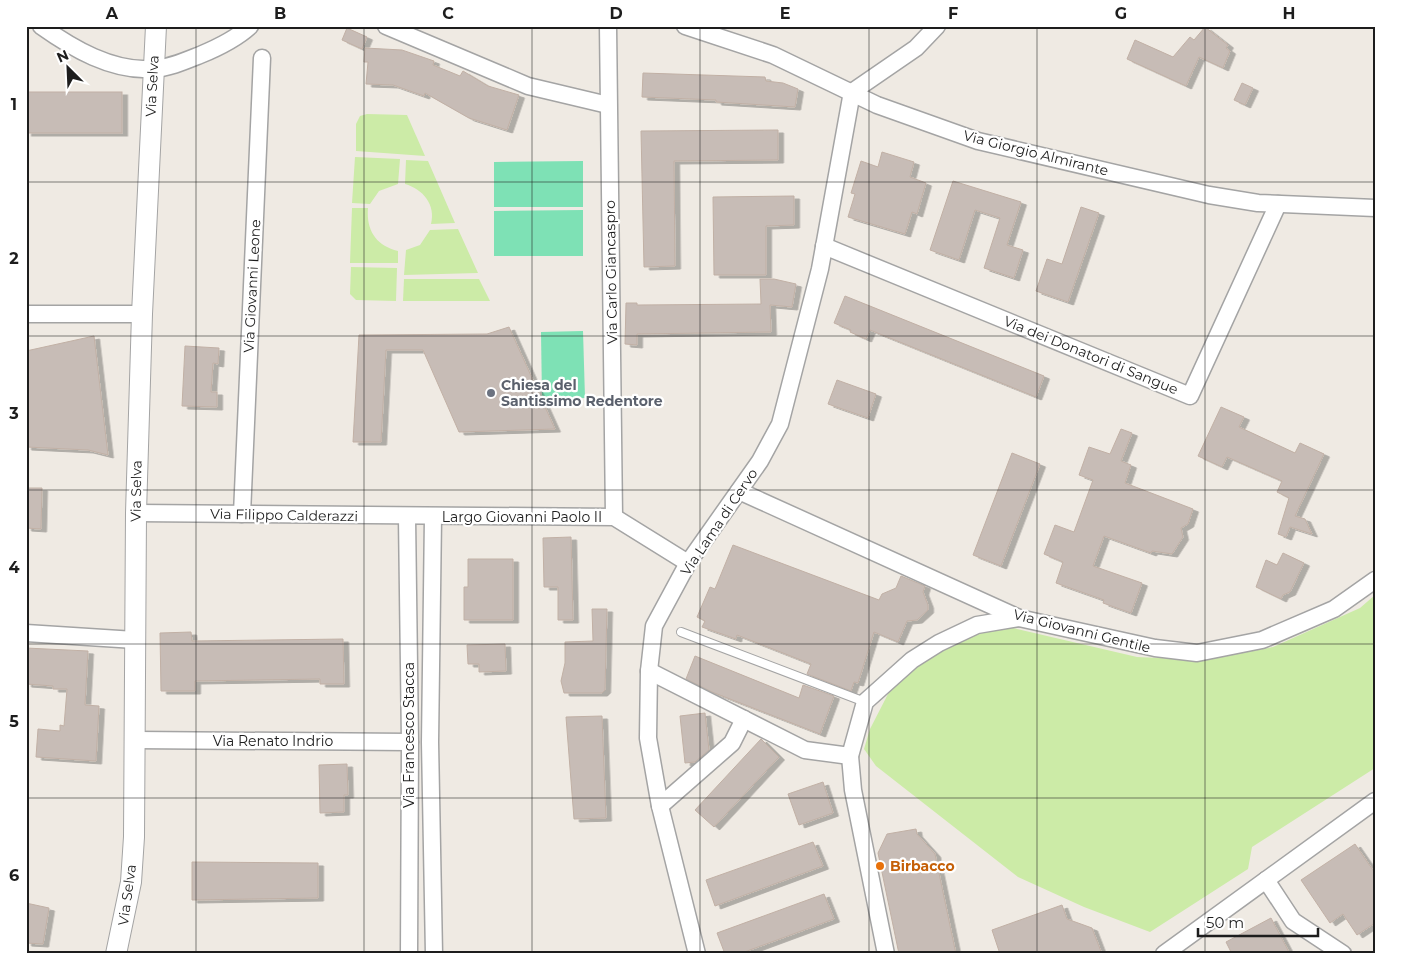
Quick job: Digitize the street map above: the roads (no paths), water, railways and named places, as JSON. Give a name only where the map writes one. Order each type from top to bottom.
[{"type":"street","points":[[41,26],[61,41],[88,55],[131,67],[153,69],[179,63],[212,50],[250,26]]},
{"type":"street","name":"Via Selva","points":[[116,954],[130,882],[135,740],[136,513],[142,314],[156,26]]},
{"type":"street","points":[[386,26],[528,86],[608,105]]},
{"type":"street","name":"Via Carlo Giancaspro","points":[[608,26],[614,517]]},
{"type":"street","name":"Via Giorgio Almirante","points":[[685,26],[773,55],[877,105],[978,140],[1209,196],[1278,204],[1375,208]]},
{"type":"street","points":[[852,92],[916,48],[938,26]]},
{"type":"street","name":"Via Giovanni Leone","points":[[242,514],[262,58]]},
{"type":"street","name":"Via Lama di Cervo","points":[[697,954],[660,806],[648,738],[649,671],[654,626],[688,564],[760,462],[780,424],[824,246],[852,92]]},
{"type":"street","name":"Via dei Donatori di Sangue","points":[[824,246],[1190,396],[1278,204]]},
{"type":"street","points":[[26,314],[142,314]]},
{"type":"street","name":"Via Giovanni Gentile","points":[[739,491],[1018,618],[1155,648],[1197,653],[1262,640],[1334,609],[1375,580]]},
{"type":"street","name":"Via Filippo Calderazzi","points":[[136,513],[433,517]]},
{"type":"street","name":"Via Francesco Stacca","points":[[408,516],[409,954]]},
{"type":"street","name":"Largo Giovanni Paolo II","points":[[433,517],[614,517],[688,564]]},
{"type":"street","name":"Via Francesco Stacca","points":[[433,517],[430,742],[434,954]]},
{"type":"street","points":[[886,954],[853,790],[850,756],[865,702],[912,660],[939,643],[977,625],[1018,618]]},
{"type":"street","points":[[26,633],[135,640]]},
{"type":"street","points":[[649,671],[805,750],[850,756]]},
{"type":"street","points":[[660,806],[732,743],[744,719]]},
{"type":"street","name":"Via Renato Indrio","points":[[135,740],[410,742]]},
{"type":"street","points":[[1164,954],[1375,801]]},
{"type":"street","points":[[1266,880],[1293,921],[1343,954]]},
{"type":"lane","points":[[681,632],[865,702]]},
{"type":"place","name":"Chiesa del Santissimo Redentore","points":[[491,393]]},
{"type":"place","name":"Birbacco","points":[[880,866]]}]
